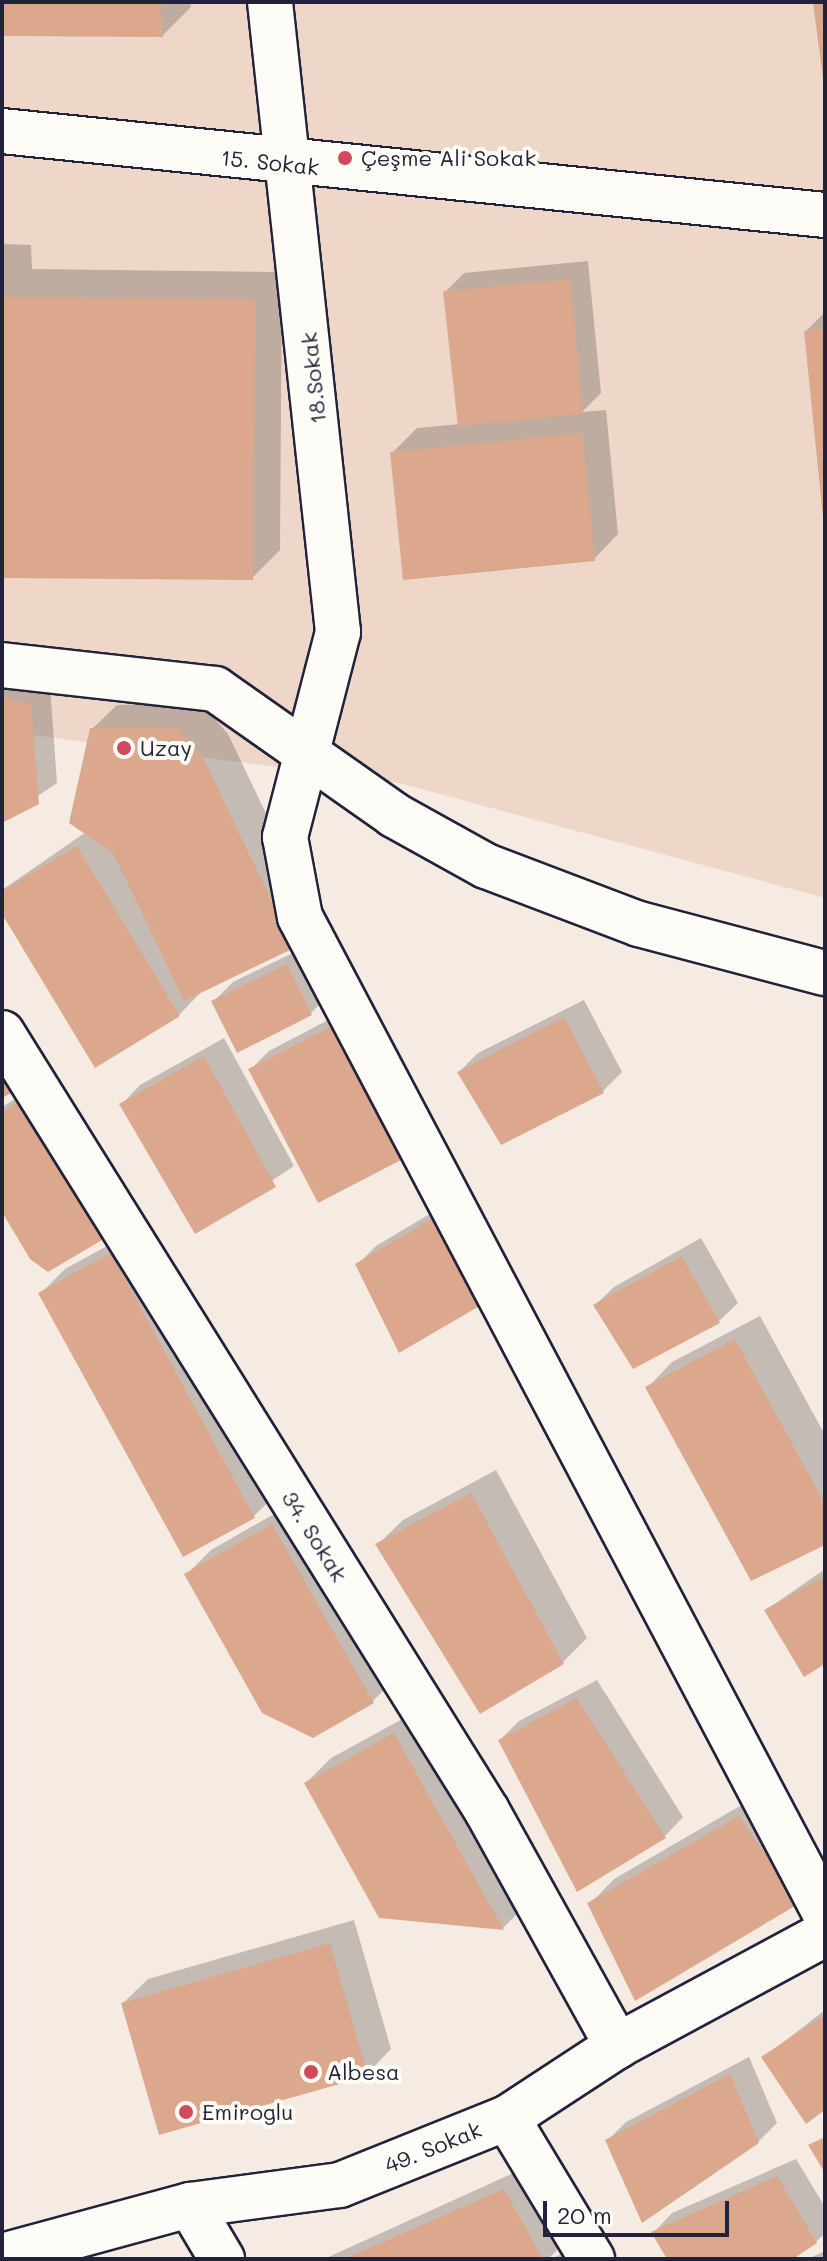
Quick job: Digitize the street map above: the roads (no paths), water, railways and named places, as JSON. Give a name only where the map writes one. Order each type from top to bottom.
[{"type":"street","name":"18.Sokak","points":[[270,2],[292,165],[338,632],[285,837],[300,917],[825,1913]]},
{"type":"street","name":"15. Sokak","points":[[2,131],[292,165],[825,215]]},
{"type":"street","points":[[2,665],[215,689],[309,752],[394,815],[486,866],[639,924],[825,973]]},
{"type":"street","name":"34. Sokak","points":[[2,1033],[487,1811],[617,2046]]},
{"type":"street","name":"49. Sokak","points":[[2,2256],[190,2205],[340,2185],[507,2118],[617,2046],[825,1934]]},
{"type":"street","points":[[507,2118],[592,2259]]},
{"type":"street","points":[[190,2205],[222,2259]]},
{"type":"place","name":"Çeşme Ali Sokak","points":[[345,158]]},
{"type":"place","name":"Uzay","points":[[124,748]]},
{"type":"place","name":"Albesa","points":[[311,2072]]},
{"type":"place","name":"Emiroglu","points":[[186,2112]]}]
